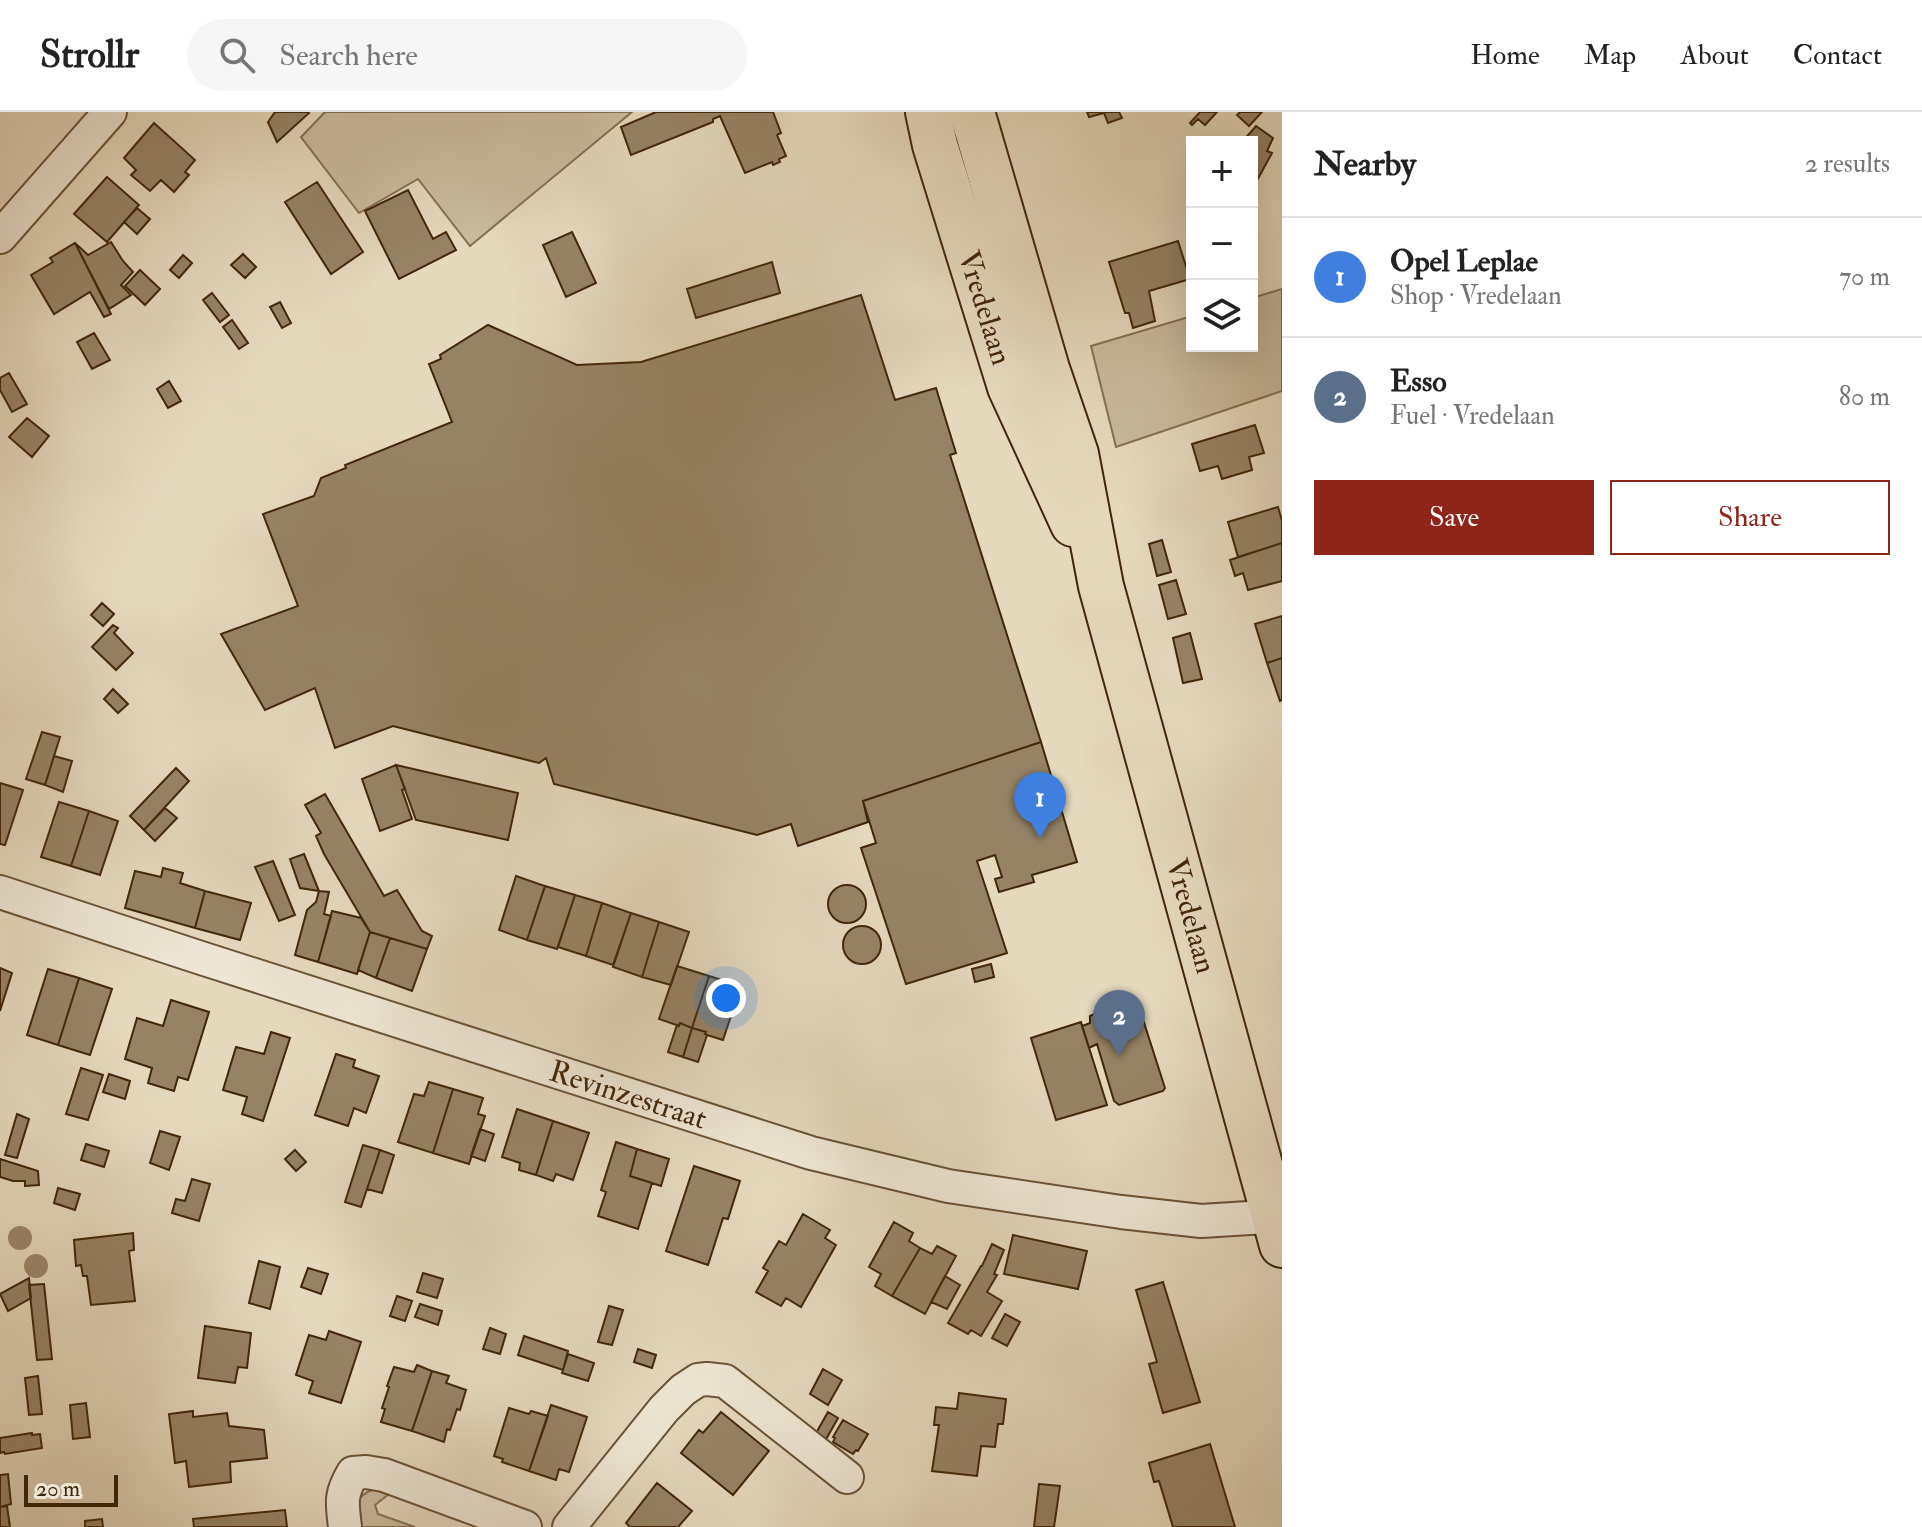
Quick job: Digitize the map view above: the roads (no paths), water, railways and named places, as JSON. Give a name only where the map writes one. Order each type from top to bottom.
[{"type":"main road","name":"Vredelaan","points":[[972,112],[1047,369],[1076,454],[1101,586],[1279,1226]]},
{"type":"main road","name":"Vredelaan","points":[[925,123],[1010,387],[1101,586]]},
{"type":"street","points":[[3,228],[110,112]]},
{"type":"street","name":"Revinzestraat","points":[[0,892],[811,1153],[948,1186],[1121,1212],[1279,1226]]},
{"type":"street","points":[[569,1527],[664,1409],[698,1380],[725,1381],[847,1477]]},
{"type":"street","points":[[345,1527],[342,1498],[346,1485],[353,1473],[366,1472],[384,1475],[525,1527]]},
{"type":"place","name":"Opel Leplae","points":[[1040,838]]},
{"type":"place","name":"Esso","points":[[1119,1056]]}]
